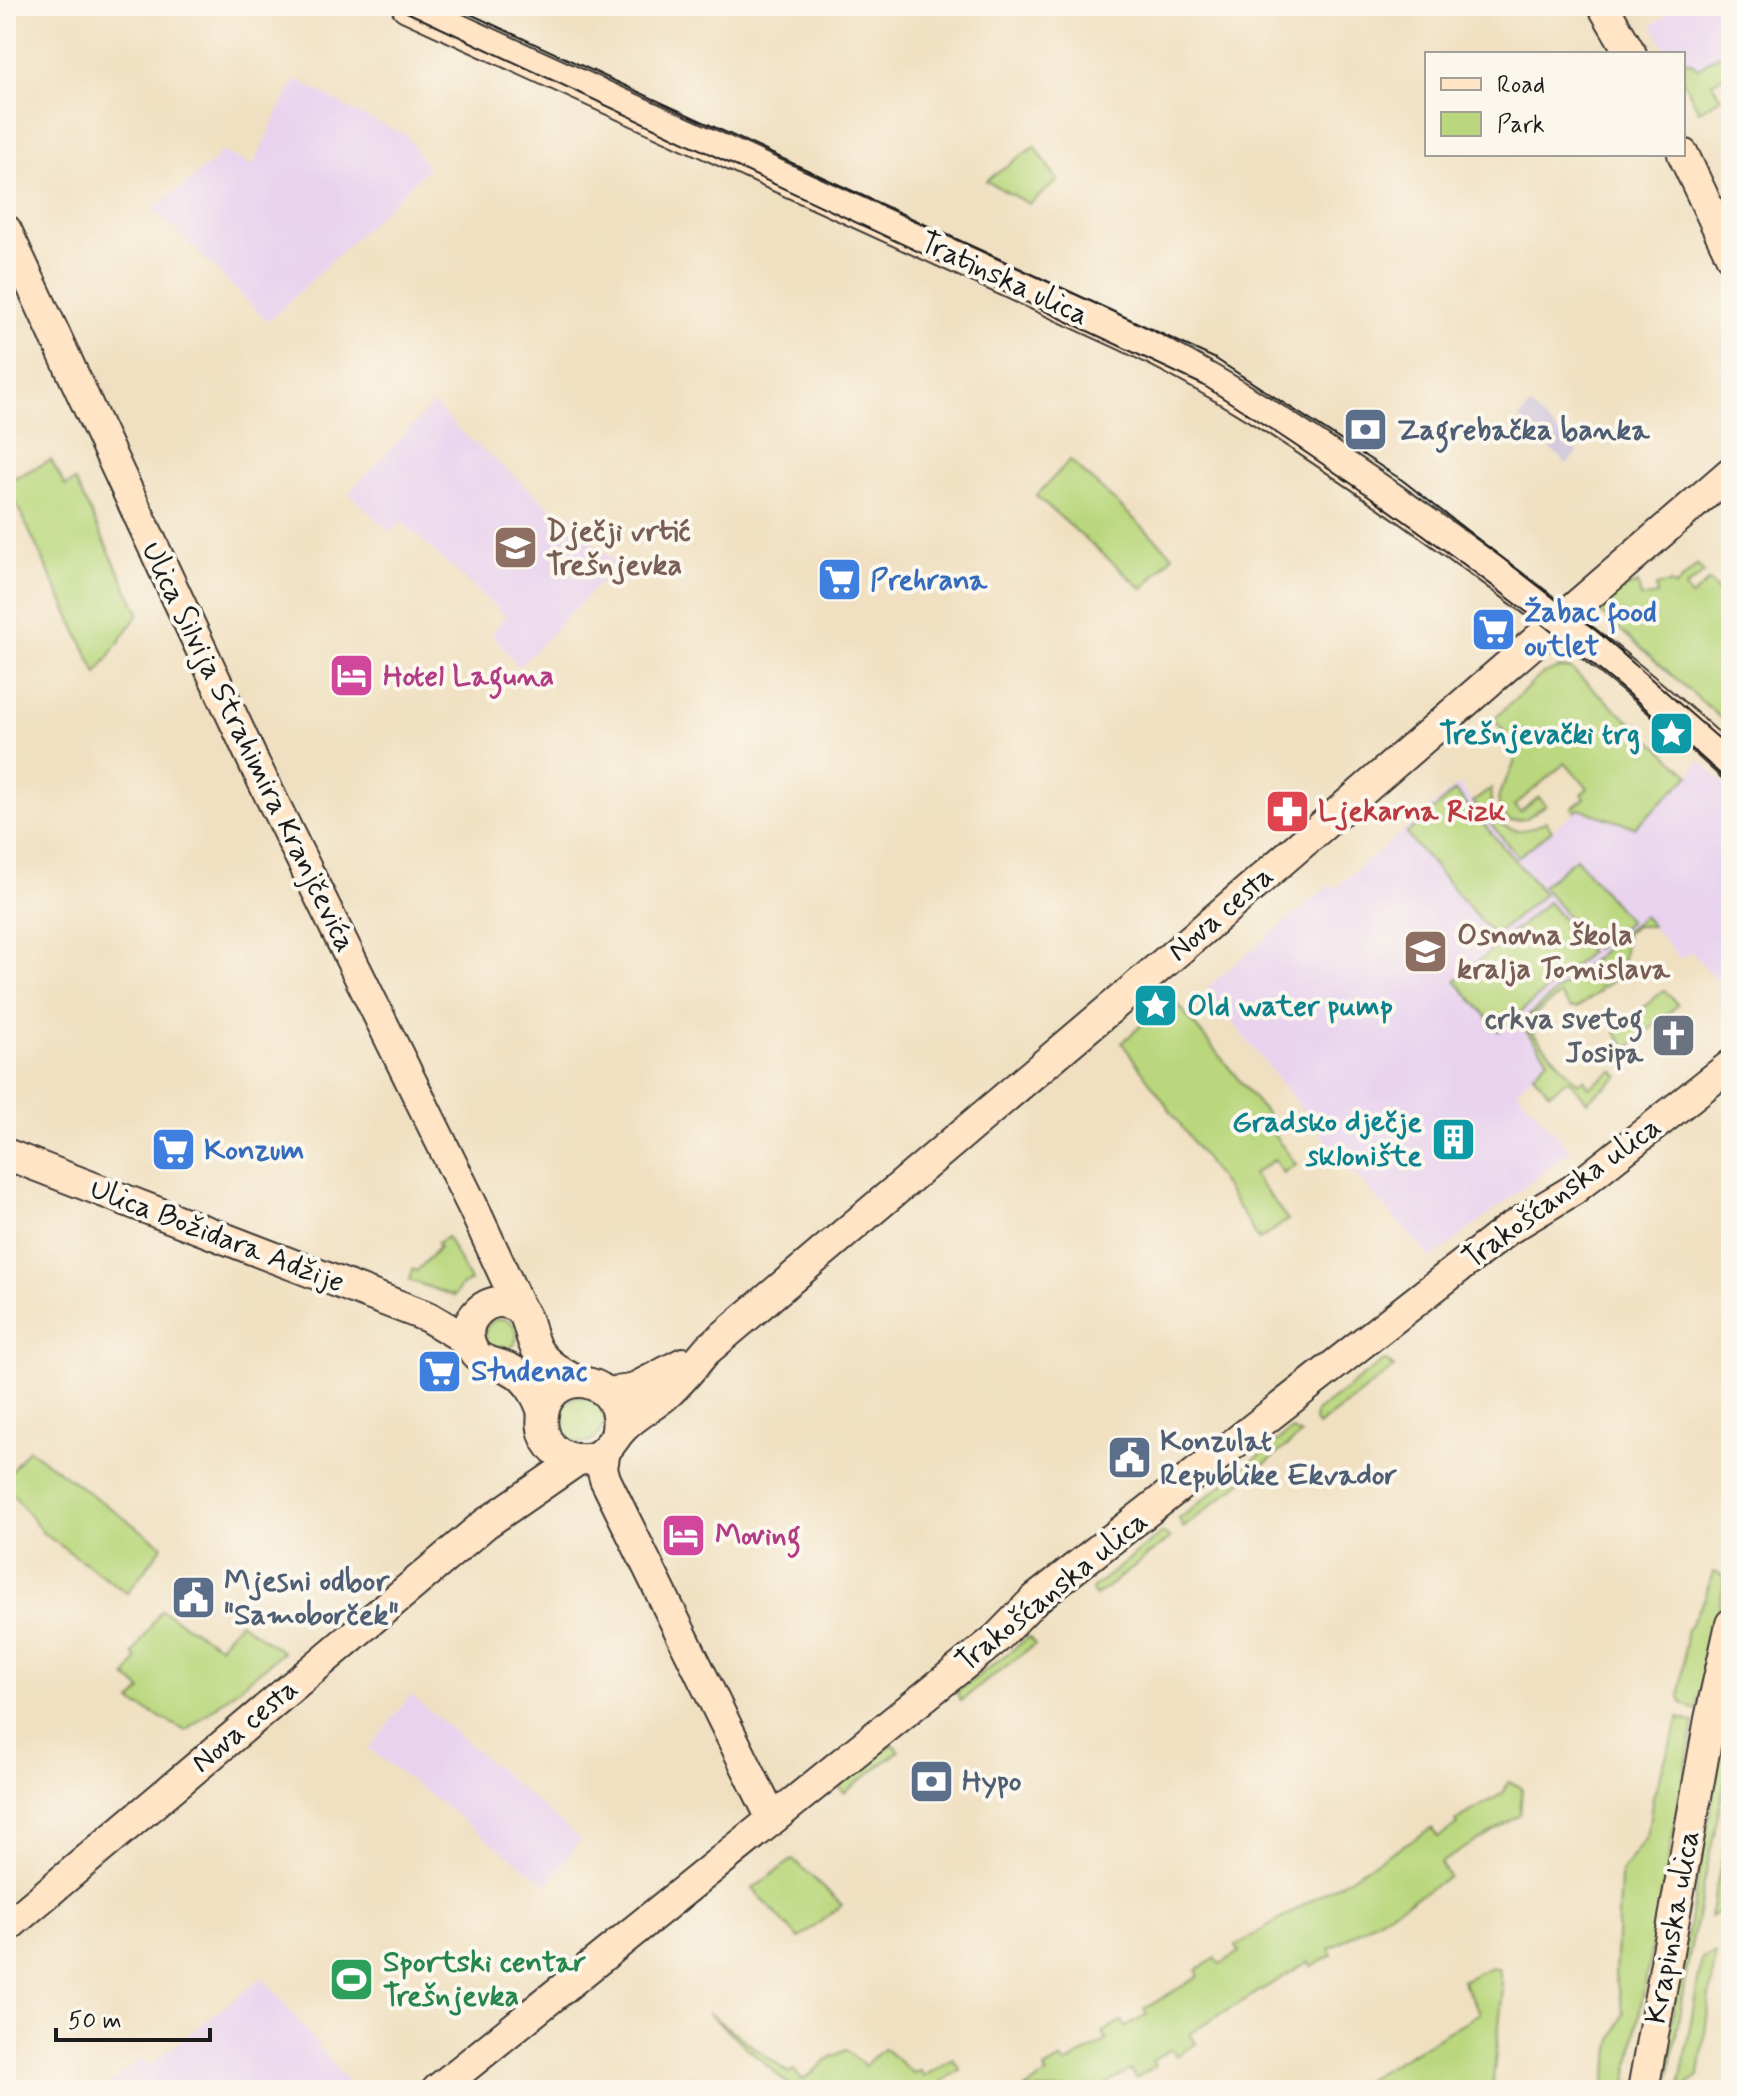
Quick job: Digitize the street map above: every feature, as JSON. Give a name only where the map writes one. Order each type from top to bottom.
[{"type":"street","name":"Tratinska ulica","points":[[407,6],[1182,363],[1239,395],[1333,456],[1562,621]]},
{"type":"street","points":[[1603,6],[1630,52]]},
{"type":"street","points":[[1684,156],[1731,256]]},
{"type":"street","name":"Ulica Silvija Strahimira Kranjčevića","points":[[6,230],[249,753],[520,1309],[530,1323],[533,1344],[542,1357],[561,1373],[593,1387]]},
{"type":"street","name":"Nova cesta","points":[[6,1928],[485,1524],[597,1457],[670,1391],[706,1351],[1163,964],[1731,472]]},
{"type":"street","points":[[1562,621],[1731,765]]},
{"type":"street","name":"Trakošćanska ulica","points":[[437,2090],[997,1638],[1034,1600],[1507,1230],[1573,1190],[1731,1065]]},
{"type":"street","name":"Ulica Božidara Adžije","points":[[6,1154],[428,1317],[457,1334],[485,1362],[515,1372],[535,1394],[543,1423]]},
{"type":"street","points":[[471,1348],[468,1329],[497,1293],[498,1259]]},
{"type":"street","name":"Ulica Božidara Adžije","points":[[428,1317],[460,1318],[501,1302],[520,1309]]},
{"type":"street","name":"Nova cesta","points":[[593,1387],[631,1390],[706,1351]]},
{"type":"street","points":[[569,1384],[593,1387],[618,1412],[597,1457],[557,1451],[543,1423],[552,1395],[569,1384]]},
{"type":"street","name":"Nova cesta","points":[[485,1524],[538,1460],[544,1444],[543,1423]]},
{"type":"street","points":[[597,1457],[772,1819]]},
{"type":"street","name":"Krapinska ulica","points":[[1643,2090],[1706,1739],[1731,1624]]},
{"type":"shaded area","points":[[1659,6],[1731,6],[1731,71],[1712,83],[1721,98],[1699,111],[1685,85],[1685,52],[1668,52],[1652,25],[1665,17]]},
{"type":"shaded area","points":[[297,79],[354,112],[406,135],[428,168],[268,322],[151,209],[216,159],[220,151],[253,166]]},
{"type":"shaded area","name":"Dječji vrtić Trešnjevka","points":[[433,404],[458,429],[618,564],[519,667],[492,634],[505,616],[403,523],[390,532],[349,493]]},
{"type":"shaded area","points":[[1530,406],[1578,452],[1567,464],[1519,419]]},
{"type":"shaded area","name":"Osnovna škola kralja Tomislava","points":[[1700,760],[1731,790],[1731,998],[1691,951],[1681,959],[1643,916],[1520,1022],[1548,1060],[1517,1090],[1571,1151],[1431,1259],[1336,1153],[1206,988],[1330,885],[1334,889],[1459,784],[1518,857],[1579,808],[1635,827],[1690,775]]},
{"type":"shaded area","points":[[411,1695],[580,1839],[548,1885],[369,1749]]},
{"type":"shaded area","points":[[263,1977],[354,2090],[103,2090],[141,2058],[148,2066]]},
{"type":"green space","points":[[1731,47],[1731,71],[1712,83],[1721,98],[1699,111],[1685,85],[1685,61],[1698,68]]},
{"type":"green space","points":[[1035,146],[1058,181],[1029,204],[986,181]]},
{"type":"green space","points":[[51,460],[65,486],[75,481],[139,613],[97,674],[6,482]]},
{"type":"green space","points":[[1070,460],[1173,555],[1143,589],[1036,496]]},
{"type":"green space","points":[[1697,565],[1704,573],[1685,588],[1691,597],[1709,581],[1718,591],[1730,581],[1731,576],[1731,727],[1601,613],[1600,606],[1622,589],[1638,583],[1641,598],[1657,595],[1656,586],[1671,583],[1675,587]]},
{"type":"green space","points":[[1559,668],[1571,669],[1690,775],[1635,827],[1579,809],[1575,812],[1572,808],[1585,798],[1582,794],[1588,788],[1565,763],[1514,806],[1520,812],[1539,797],[1546,805],[1525,819],[1510,821],[1502,812],[1499,796],[1513,767],[1515,753],[1508,737],[1494,719],[1541,675]]},
{"type":"green space","points":[[1492,788],[1493,812],[1504,826],[1523,830],[1546,821],[1552,830],[1518,857],[1473,802]]},
{"type":"green space","points":[[1455,791],[1544,894],[1494,936],[1406,834]]},
{"type":"green space","points":[[1576,858],[1629,921],[1595,949],[1542,886]]},
{"type":"green space","points":[[1548,902],[1590,952],[1499,1031],[1456,981]]},
{"type":"green space","points":[[1643,916],[1652,926],[1635,926],[1626,934],[1621,974],[1603,988],[1598,988],[1600,991],[1577,1008],[1571,1008],[1560,995],[1523,1023],[1578,1083],[1584,1079],[1589,1087],[1613,1071],[1619,1076],[1587,1101],[1568,1079],[1550,1093],[1533,1074],[1548,1059],[1520,1023]]},
{"type":"green space","points":[[1664,990],[1678,1005],[1628,1048],[1615,1032]]},
{"type":"green space","points":[[1172,997],[1277,1127],[1274,1135],[1296,1164],[1283,1173],[1274,1160],[1253,1174],[1288,1220],[1259,1240],[1122,1043]]},
{"type":"green space","points":[[447,1237],[470,1281],[461,1286],[454,1296],[409,1280],[412,1269],[417,1271],[439,1247],[437,1243]]},
{"type":"green space","points":[[501,1319],[512,1324],[517,1335],[512,1346],[501,1351],[490,1346],[485,1335],[490,1324]]},
{"type":"green space","points":[[1387,1361],[1394,1368],[1318,1426],[1316,1412]]},
{"type":"green space","points":[[581,1397],[597,1404],[604,1420],[597,1436],[581,1443],[565,1436],[558,1420],[565,1404]]},
{"type":"green space","points":[[1292,1430],[1301,1435],[1183,1528],[1179,1519]]},
{"type":"green space","points":[[28,1449],[163,1546],[127,1593],[43,1533],[6,1485],[6,1478]]},
{"type":"green space","points":[[1162,1533],[1170,1538],[1096,1596],[1093,1588]]},
{"type":"green space","points":[[1713,1572],[1721,1574],[1724,1583],[1696,1711],[1682,1703],[1680,1697],[1686,1632],[1704,1600]]},
{"type":"green space","points":[[161,1610],[219,1646],[239,1622],[283,1652],[186,1731],[131,1702],[142,1690],[126,1677],[137,1659],[133,1654]]},
{"type":"green space","points":[[1029,1637],[1035,1644],[960,1701],[957,1692]]},
{"type":"green space","points":[[1679,1718],[1694,1723],[1625,2090],[1604,2090],[1613,2038],[1624,2013],[1615,1976],[1620,1877],[1647,1836],[1653,1797]]},
{"type":"green space","points":[[1727,1728],[1731,1730],[1730,1756],[1688,1961],[1667,2090],[1659,2090],[1722,1746]]},
{"type":"green space","points":[[891,1745],[899,1751],[844,1793],[838,1786]]},
{"type":"green space","points":[[1509,1781],[1522,1788],[1520,1815],[1440,1863],[1449,1877],[1329,1949],[1332,1955],[1312,1967],[1308,1962],[1190,2033],[1196,2044],[1176,2056],[1171,2049],[1152,2061],[1155,2066],[1136,2078],[1130,2070],[1097,2090],[1023,2090],[1047,2075],[1044,2069],[1061,2059],[1065,2065],[1107,2040],[1103,2032],[1122,2021],[1126,2027],[1147,2015],[1144,2009],[1199,1976],[1196,1970],[1216,1958],[1220,1964],[1239,1952],[1236,1946],[1432,1828],[1438,1837],[1457,1825],[1455,1821],[1503,1793]]},
{"type":"green space","points":[[1731,1817],[1731,1905],[1710,1917]]},
{"type":"green space","points":[[793,1859],[842,1905],[799,1939],[753,1889]]},
{"type":"green space","points":[[1716,1953],[1699,2076],[1679,2090],[1702,1959]]},
{"type":"green space","points":[[1491,1967],[1499,1970],[1503,1989],[1492,2090],[1348,2090],[1480,2013],[1462,1981]]},
{"type":"green space","points":[[708,2013],[789,2073],[794,2070],[803,2080],[831,2057],[846,2050],[865,2066],[884,2048],[913,2073],[920,2071],[924,2076],[953,2059],[960,2070],[941,2082],[946,2090],[795,2090]]},
{"type":"tram line","points":[[394,6],[1203,385],[1341,476],[1476,573],[1606,675],[1731,784]]},
{"type":"tram line","points":[[453,6],[1216,359],[1402,480],[1599,633],[1731,749]]},
{"type":"place","name":"Zagrebačka banka","points":[[1366,430]]},
{"type":"place","name":"Dječji vrtić Trešnjevka","points":[[515,548]]},
{"type":"place","name":"Prehrana","points":[[839,580]]},
{"type":"place","name":"Žabac food outlet","points":[[1493,629]]},
{"type":"place","name":"Hotel Laguna","points":[[352,676]]},
{"type":"place","name":"Trešnjevački trg","points":[[1671,734]]},
{"type":"place","name":"Ljekarna Rizk","points":[[1287,811]]},
{"type":"place","name":"Osnovna škola kralja Tomislava","points":[[1426,952]]},
{"type":"place","name":"Old water pump","points":[[1156,1006]]},
{"type":"place","name":"crkva svetog Josipa","points":[[1674,1036]]},
{"type":"place","name":"Gradsko dječje sklonište","points":[[1453,1139]]},
{"type":"place","name":"Konzum","points":[[173,1150]]},
{"type":"place","name":"Studenac","points":[[440,1371]]},
{"type":"place","name":"Konzulat Republike Ekvador","points":[[1129,1458]]},
{"type":"place","name":"Moving","points":[[684,1535]]},
{"type":"place","name":"Mjesni odbor \"Samoborček\"","points":[[193,1598]]},
{"type":"place","name":"Hypo","points":[[931,1781]]},
{"type":"place","name":"Sportski centar Trešnjevka","points":[[352,1979]]}]
